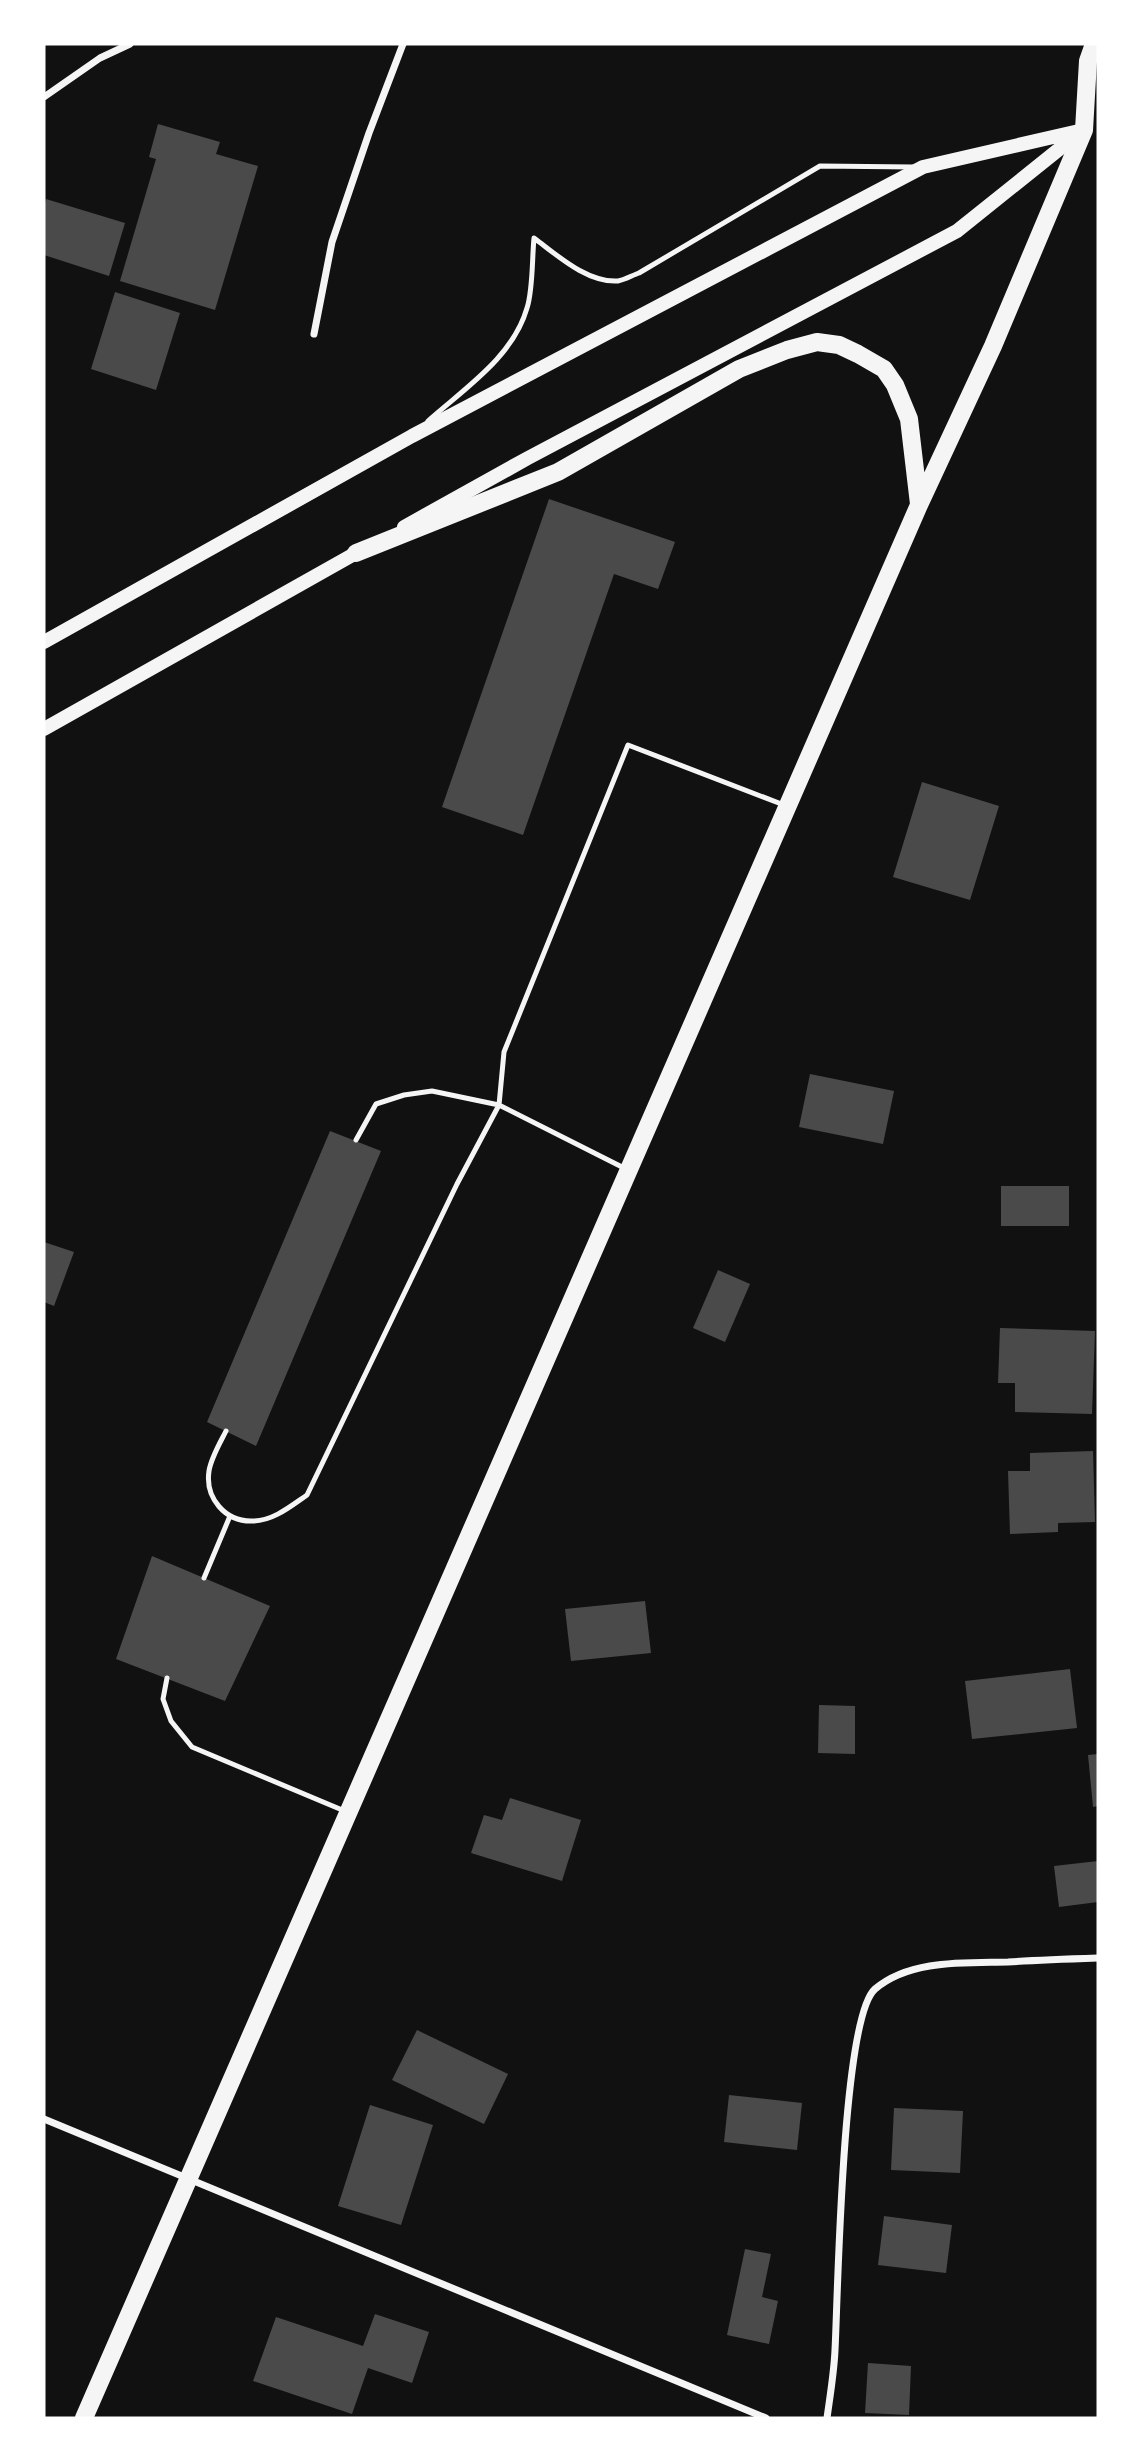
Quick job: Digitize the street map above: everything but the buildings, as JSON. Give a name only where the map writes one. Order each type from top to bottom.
[{"type":"main road","points":[[1091,126],[1088,61],[1094,44]]},
{"type":"main road","points":[[84,2418],[919,505],[1098,114]]},
{"type":"main road","points":[[44,642],[412,436],[923,167],[1091,126]]},
{"type":"main road","points":[[44,729],[528,458],[957,231],[1091,126]]},
{"type":"main road","points":[[356,553],[558,472],[740,369],[788,349],[817,342],[839,345],[858,354],[884,369],[895,385],[909,419],[919,505]]},
{"type":"street","points":[[44,97],[100,58],[130,44]]},
{"type":"street","points":[[314,334],[332,242],[403,44]]},
{"type":"street","points":[[827,2418],[835,2353],[842,2178],[852,2083],[864,2007],[874,1990],[897,1975],[939,1964],[1098,1958]]},
{"type":"street","points":[[44,2119],[766,2418]]},
{"type":"lane","points":[[412,436],[513,341],[528,307],[534,238],[568,264],[595,277],[618,281],[639,273],[820,166],[923,167]]},
{"type":"lane","points":[[226,1431],[209,1470],[210,1490],[216,1505],[230,1516],[253,1521],[282,1513],[307,1495],[451,1196],[499,1105],[504,1052],[628,746],[787,806]]},
{"type":"lane","points":[[356,1140],[376,1104],[404,1095],[432,1091],[499,1105],[629,1170]]},
{"type":"lane","points":[[204,1578],[230,1516]]},
{"type":"lane","points":[[167,1678],[163,1699],[171,1721],[192,1747],[348,1812]]}]
